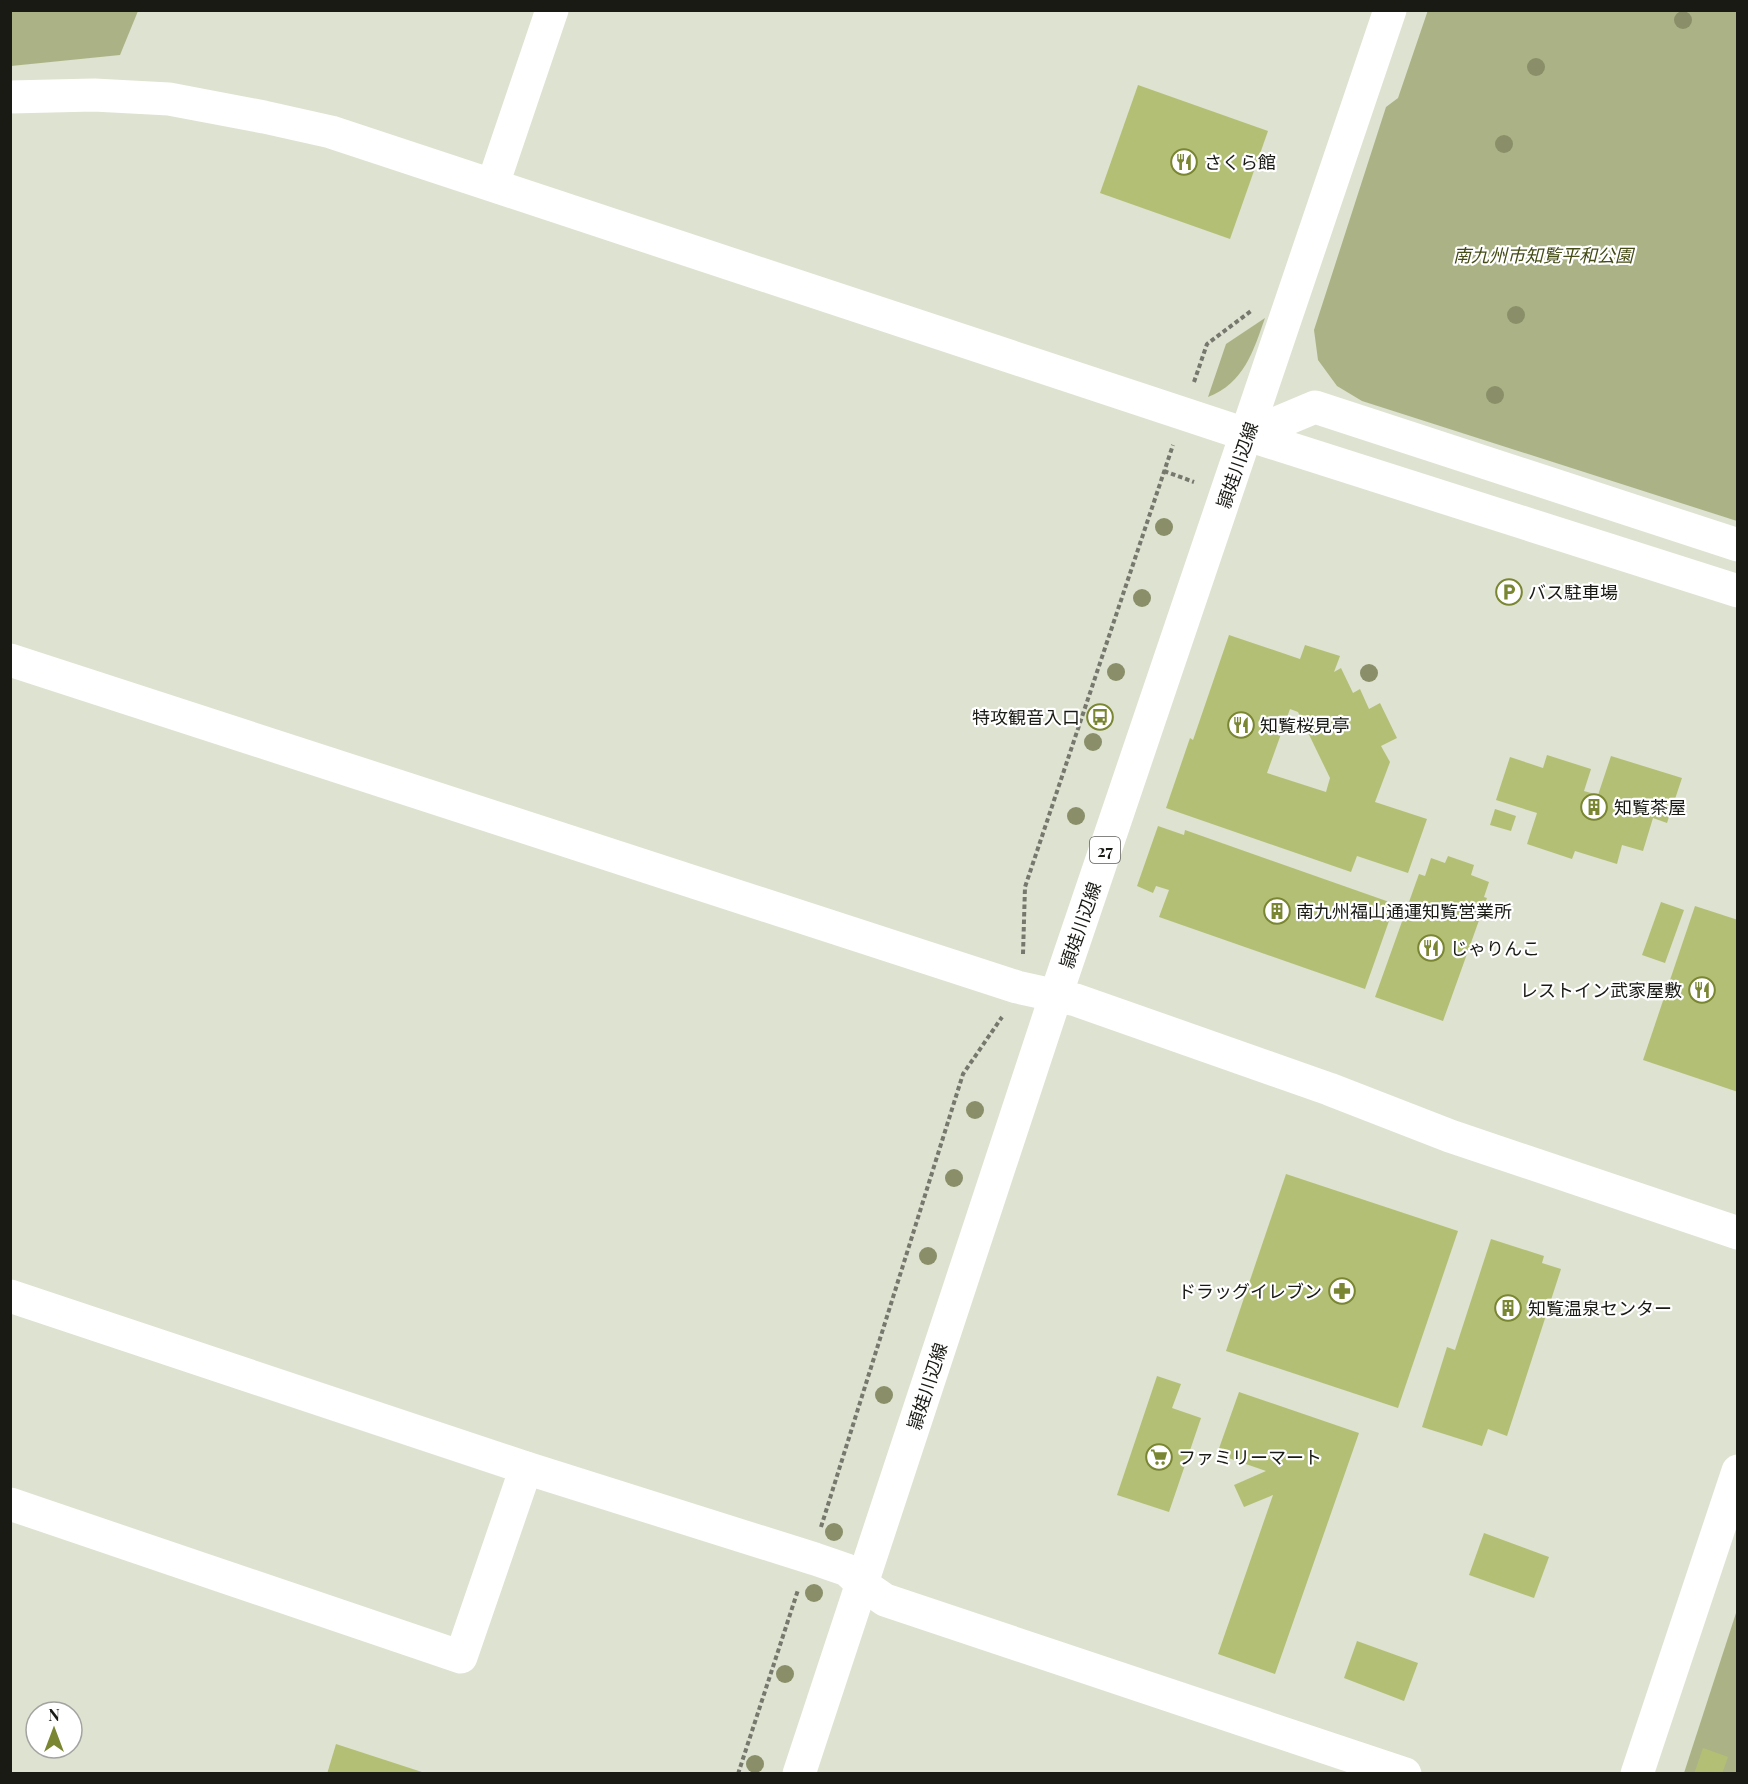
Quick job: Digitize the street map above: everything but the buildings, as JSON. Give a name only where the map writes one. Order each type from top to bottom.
[{"type":"street","points":[[493,184],[552,10]]},
{"type":"street","name":"頴娃川辺線","points":[[799,1773],[1056,995],[1248,435],[1390,10]]},
{"type":"street","points":[[10,97],[94,95],[169,99],[330,132],[1248,435],[1737,591]]},
{"type":"street","points":[[1248,435],[1315,407],[1737,545]]},
{"type":"street","points":[[10,660],[1017,987],[1076,1000],[1329,1089],[1450,1136],[1737,1233]]},
{"type":"street","points":[[10,1296],[526,1468],[815,1559],[847,1570],[885,1600],[1406,1773]]},
{"type":"street","points":[[10,1504],[461,1657],[526,1468]]},
{"type":"street","points":[[1637,1773],[1737,1471]]},
{"type":"path","points":[[1192,387],[1207,344],[1254,308]]},
{"type":"path","points":[[738,1773],[798,1590],[815,1559],[822,1521],[963,1074],[1009,1007],[1017,987],[1022,969],[1025,887],[1175,441]]},
{"type":"path","points":[[1164,471],[1196,483]]},
{"type":"green space","points":[[11,10],[138,11],[120,55],[11,66]]},
{"type":"green space","name":"南九州市知覧平和公園","points":[[1428,10],[1737,11],[1737,521],[1362,401],[1337,386],[1318,360],[1314,330],[1386,107],[1398,98]]},
{"type":"green space","points":[[1265,318],[1246,365],[1239,375],[1230,384],[1208,397],[1226,344]]},
{"type":"green space","points":[[1737,1610],[1737,1773],[1684,1773]]},
{"type":"place","name":"さくら館","points":[[1184,162]]},
{"type":"place","name":"バス駐車場","points":[[1509,592]]},
{"type":"place","name":"特攻観音入口","points":[[1100,717]]},
{"type":"place","name":"知覧桜見亭","points":[[1241,725]]},
{"type":"place","name":"知覧茶屋","points":[[1594,807]]},
{"type":"place","name":"南九州福山通運知覧営業所","points":[[1277,911]]},
{"type":"place","name":"じゃりんこ","points":[[1431,948]]},
{"type":"place","name":"レストイン武家屋敷","points":[[1702,990]]},
{"type":"place","name":"ドラッグイレブン","points":[[1342,1291]]},
{"type":"place","name":"知覧温泉センター","points":[[1508,1308]]},
{"type":"place","name":"ファミリーマート","points":[[1159,1457]]}]
